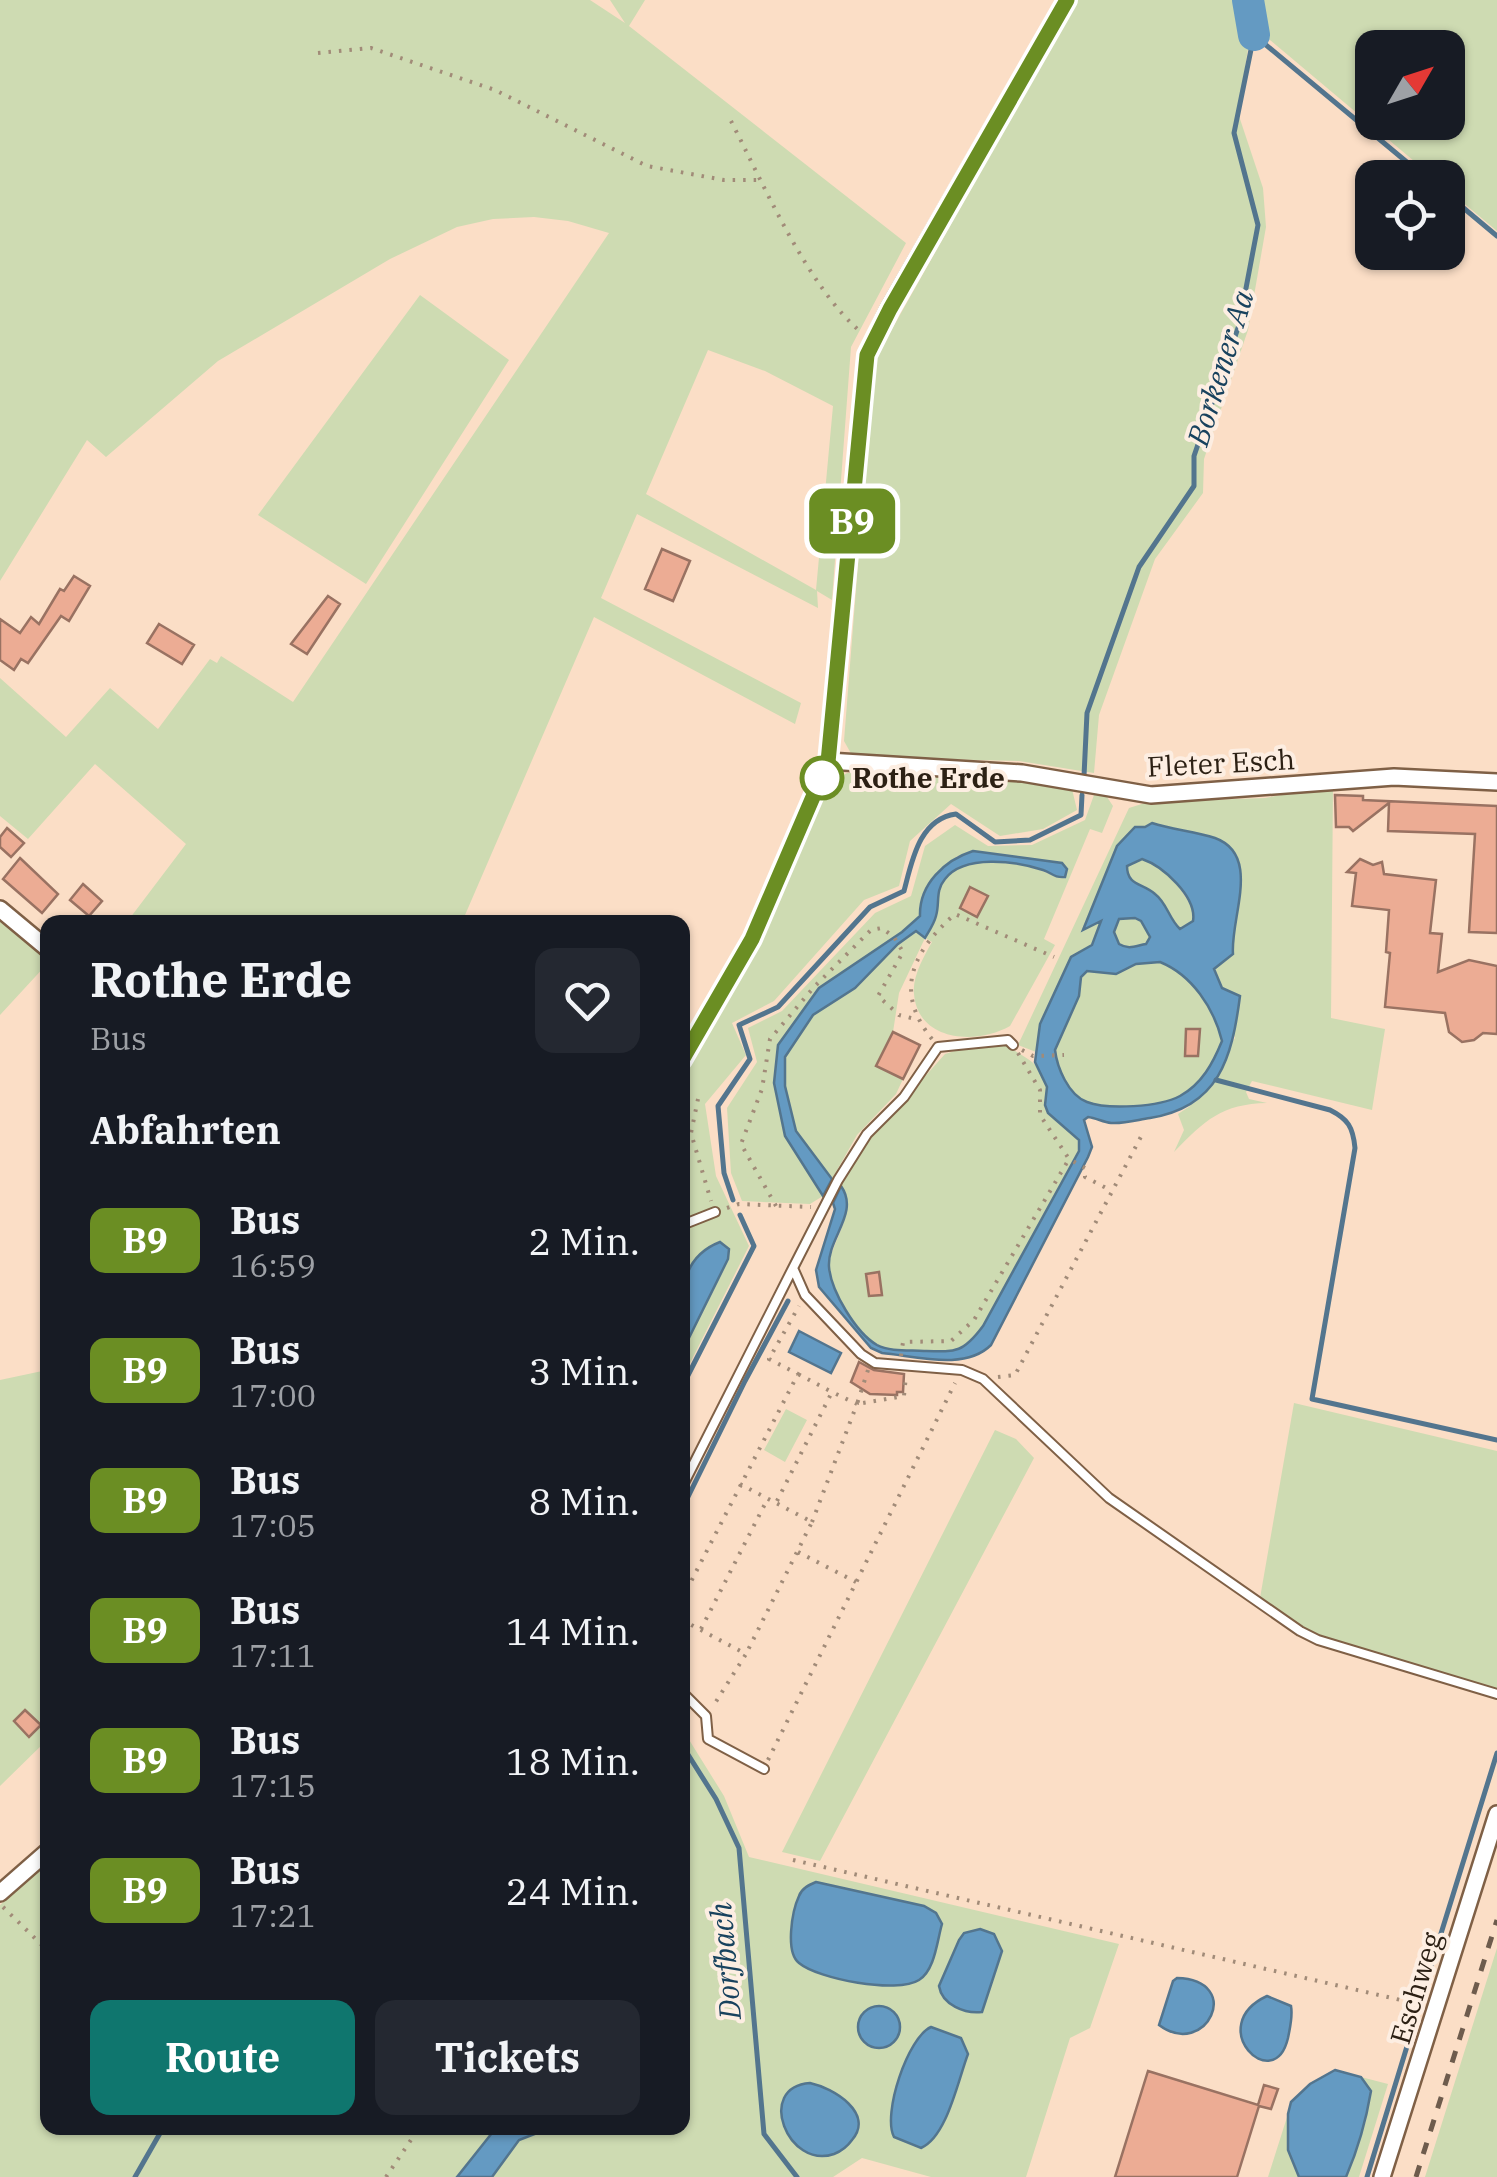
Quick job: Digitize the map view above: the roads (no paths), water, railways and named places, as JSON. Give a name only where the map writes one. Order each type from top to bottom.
[{"type":"street","points":[[690,1046],[752,939],[828,762],[867,355],[1067,0]]},
{"type":"street","name":"Fleter Esch","points":[[828,762],[1022,773],[1151,795],[1394,778],[1497,782]]},
{"type":"street","points":[[0,909],[40,942]]},
{"type":"street","name":"Eschweg","points":[[1382,2177],[1497,1814]]},
{"type":"street","points":[[0,1893],[40,1857]]},
{"type":"lane","points":[[690,1471],[838,1180],[868,1134],[904,1096],[938,1047],[1008,1040],[1014,1045]]},
{"type":"lane","points":[[690,1221],[715,1212]]},
{"type":"lane","points":[[794,1268],[805,1294],[861,1354],[875,1363],[962,1370],[983,1379],[1109,1498],[1300,1631],[1318,1640],[1497,1694]]},
{"type":"lane","points":[[690,1700],[706,1716],[708,1739],[764,1768]]},
{"type":"water","points":[[1152,823],[1215,838],[1229,846],[1237,858],[1241,873],[1233,954],[1214,969],[1222,988],[1240,996],[1232,1040],[1218,1076],[1192,1103],[1173,1112],[1121,1123],[1088,1117],[1084,1120],[1092,1147],[1088,1157],[991,1345],[968,1358],[954,1360],[882,1353],[871,1348],[819,1287],[816,1270],[841,1186],[847,1206],[829,1267],[853,1321],[877,1345],[894,1350],[951,1351],[964,1346],[983,1326],[1079,1151],[1079,1140],[1048,1113],[1045,1105],[1047,1087],[1035,1062],[1040,1024],[1071,957],[1092,945],[1101,921],[1083,930],[1117,846],[1135,827]],"holes":[[[1142,859],[1177,884],[1190,902],[1193,921],[1180,929],[1159,898],[1133,881],[1127,866]],[[1119,919],[1141,921],[1150,937],[1146,944],[1119,944],[1114,932]],[[1160,962],[1182,975],[1207,1005],[1222,1041],[1206,1072],[1180,1096],[1134,1106],[1087,1102],[1069,1087],[1055,1050],[1079,996],[1081,977],[1087,971],[1116,974],[1136,964]]]},
{"type":"water","points":[[973,851],[1062,863],[1067,869],[1065,877],[1061,877],[1032,867],[991,862],[954,871],[940,888],[935,919],[925,938],[916,931],[855,988],[813,1015],[785,1057],[785,1086],[796,1131],[832,1179],[823,1196],[785,1136],[774,1083],[778,1045],[819,988],[920,916],[924,894],[936,875],[953,860]]},
{"type":"water","points":[[720,1242],[729,1249],[728,1259],[690,1336],[690,1268],[705,1250]]},
{"type":"water","points":[[799,1331],[841,1353],[831,1373],[789,1352]]},
{"type":"water","points":[[816,1882],[924,1906],[936,1913],[942,1924],[932,1962],[924,1975],[908,1984],[876,1985],[823,1974],[799,1963],[791,1941],[794,1911],[802,1891]]},
{"type":"water","points":[[980,1929],[994,1934],[1002,1951],[982,2012],[975,2012],[949,2003],[939,1986],[964,1933]]},
{"type":"water","points":[[1177,1978],[1198,1982],[1209,1991],[1214,2003],[1203,2026],[1191,2033],[1176,2033],[1159,2025]]},
{"type":"water","points":[[1267,1996],[1291,2006],[1292,2010],[1288,2038],[1280,2054],[1270,2061],[1258,2059],[1248,2050],[1241,2024],[1249,2009]]},
{"type":"water","points":[[879,2006],[894,2012],[900,2027],[894,2042],[879,2048],[864,2042],[858,2027],[864,2012]]},
{"type":"water","points":[[931,2027],[961,2038],[968,2054],[945,2120],[921,2148],[894,2137],[891,2112],[906,2060]]},
{"type":"water","points":[[1335,2070],[1361,2077],[1371,2091],[1358,2145],[1346,2177],[1299,2177],[1288,2150],[1291,2102],[1310,2084]]},
{"type":"water","points":[[810,2083],[830,2090],[855,2111],[858,2130],[834,2154],[818,2156],[803,2150],[784,2126],[784,2098],[793,2088]]},
{"type":"water","points":[[490,2135],[532,2135],[519,2140],[492,2177],[457,2177]]},
{"type":"waterway","name":"Borkener Aa","points":[[1248,0],[1254,35]]},
{"type":"waterway","name":"Borkener Aa","points":[[1084,776],[1087,713],[1139,567],[1194,486],[1194,456],[1239,325],[1258,225],[1234,133],[1254,35],[1404,160]]},
{"type":"waterway","points":[[1465,209],[1497,236]]},
{"type":"waterway","points":[[733,1200],[724,1173],[718,1106],[750,1059],[739,1025],[778,1007],[870,907],[904,891],[919,843],[933,824],[956,814],[995,842],[1030,840],[1081,815],[1082,795]]},
{"type":"waterway","points":[[1216,1080],[1330,1110],[1349,1124],[1353,1134],[1355,1148],[1312,1399],[1497,1440]]},
{"type":"waterway","name":"Borkener Aa","points":[[690,1371],[754,1246],[740,1215]]},
{"type":"waterway","points":[[690,1493],[788,1301]]},
{"type":"waterway","points":[[1430,1969],[1497,1753]]},
{"type":"waterway","name":"Dorfbach","points":[[690,1758],[716,1799],[739,1848],[764,2134],[797,2177]]},
{"type":"waterway","points":[[1367,2177],[1416,2017]]},
{"type":"waterway","points":[[135,2177],[159,2135]]},
{"type":"railway","points":[[1416,2177],[1497,1920]]},
{"type":"place","name":"Rothe Erde","points":[[822,778]]}]
